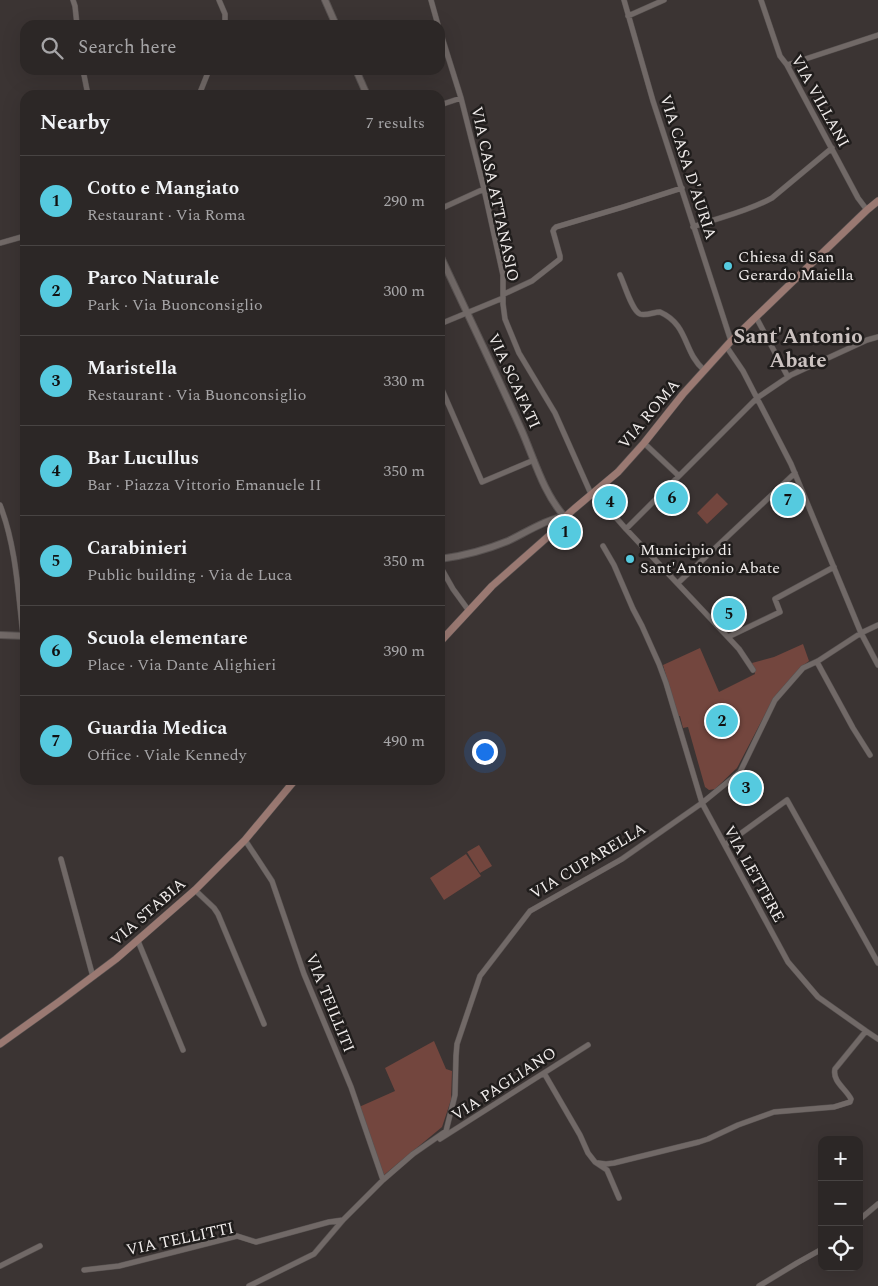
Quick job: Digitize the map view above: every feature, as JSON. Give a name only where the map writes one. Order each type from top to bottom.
[{"type":"main road","name":"VIA ROMA","points":[[445,637],[492,586],[560,526],[565,517],[618,472],[683,394],[729,343],[878,201]]},
{"type":"main road","name":"VIA STABIA","points":[[0,1044],[93,977],[138,941],[195,890],[245,840],[292,785]]},
{"type":"street","points":[[73,0],[76,20]]},
{"type":"street","points":[[219,0],[225,14],[225,20]]},
{"type":"street","points":[[325,0],[334,20]]},
{"type":"street","points":[[431,0],[437,20]]},
{"type":"street","name":"VIA CASA D'AURIA","points":[[624,0],[729,343],[795,474],[861,633],[878,665]]},
{"type":"street","points":[[628,16],[664,0]]},
{"type":"street","name":"VIA VILLANI","points":[[760,0],[780,56],[787,65],[858,198],[867,210]]},
{"type":"street","points":[[787,65],[878,35]]},
{"type":"street","name":"VIA CASA ATTANASIO","points":[[445,47],[461,98],[503,275],[505,318],[516,346],[554,412],[591,494]]},
{"type":"street","points":[[84,75],[87,90]]},
{"type":"street","points":[[201,90],[208,75]]},
{"type":"street","points":[[358,75],[365,90]]},
{"type":"street","points":[[445,104],[461,98]]},
{"type":"street","points":[[693,227],[731,216],[772,198],[832,148]]},
{"type":"street","points":[[445,322],[467,314],[532,281],[560,259],[553,231],[556,227],[682,188]]},
{"type":"street","points":[[445,207],[484,190]]},
{"type":"street","points":[[0,243],[20,237]]},
{"type":"street","name":"VIA SCAFATI","points":[[445,266],[489,358],[547,490],[565,517]]},
{"type":"street","points":[[620,275],[637,312],[646,315],[660,312],[674,320],[681,330],[696,363],[704,370]]},
{"type":"street","points":[[756,317],[788,377]]},
{"type":"street","points":[[626,529],[757,398],[788,377],[867,340],[878,337]]},
{"type":"street","points":[[445,397],[482,482],[534,460]]},
{"type":"street","points":[[644,443],[678,476]]},
{"type":"street","points":[[678,583],[795,474]]},
{"type":"street","points":[[591,494],[598,497],[739,649],[752,670]]},
{"type":"street","points":[[0,505],[5,517],[11,546],[20,606]]},
{"type":"street","points":[[445,558],[470,554],[505,542],[553,519],[565,517]]},
{"type":"street","name":"VIA LETTERE","points":[[603,546],[642,626],[666,683],[702,803],[788,962],[818,997],[878,1039]]},
{"type":"street","points":[[728,637],[780,612],[774,599],[834,566]]},
{"type":"street","points":[[445,575],[468,612]]},
{"type":"street","name":"VIA CUPARELLA","points":[[383,1180],[413,1154],[446,1131],[455,1096],[457,1044],[480,976],[530,911],[622,859],[702,803],[740,772],[775,700],[803,668],[817,662],[861,633],[878,625]]},
{"type":"street","points":[[0,635],[20,636]]},
{"type":"street","points":[[817,662],[870,755]]},
{"type":"street","points":[[725,845],[787,800],[878,963]]},
{"type":"street","name":"VIA TEILLITI","points":[[245,840],[272,881],[304,974],[351,1087],[383,1180]]},
{"type":"street","points":[[61,859],[93,977]]},
{"type":"street","points":[[195,890],[218,914],[264,1024]]},
{"type":"street","points":[[138,941],[183,1050]]},
{"type":"street","points":[[598,1163],[614,1163],[699,1142],[738,1124],[774,1112],[834,1107],[850,1102],[849,1095],[836,1079],[835,1069],[866,1031]]},
{"type":"street","name":"VIA PAGLIANO","points":[[432,1141],[440,1139],[588,1045]]},
{"type":"street","points":[[544,1072],[580,1135],[588,1153],[608,1170],[619,1198]]},
{"type":"street","points":[[249,1286],[314,1254],[343,1220],[383,1180]]},
{"type":"street","points":[[863,1217],[878,1204]]},
{"type":"street","name":"VIA TELLITTI","points":[[84,1270],[119,1266],[238,1236],[256,1242],[343,1220]]},
{"type":"street","points":[[0,1266],[40,1246]]},
{"type":"street","points":[[759,1286],[818,1251]]},
{"type":"shaded area","points":[[717,493],[728,504],[707,524],[697,513]]},
{"type":"shaded area","points":[[803,644],[809,661],[801,667],[772,701],[737,768],[715,789],[709,790],[705,787],[688,727],[683,728],[680,716],[678,716],[663,665],[700,648],[719,692],[755,674],[752,663],[774,657]]},
{"type":"shaded area","points":[[479,845],[492,866],[480,873],[467,852]]},
{"type":"shaded area","points":[[466,854],[481,876],[444,900],[430,878]]},
{"type":"shaded area","points":[[434,1041],[446,1069],[452,1071],[451,1100],[442,1127],[384,1175],[359,1107],[395,1091],[385,1068]]},
{"type":"place","name":"Chiesa di San Gerardo Maiella","points":[[728,266]]},
{"type":"place","name":"Scuola elementare","points":[[672,498]]},
{"type":"place","name":"Guardia Medica","points":[[788,500]]},
{"type":"place","name":"Bar Lucullus","points":[[610,502]]},
{"type":"place","name":"Cotto e Mangiato","points":[[565,532]]},
{"type":"place","name":"Municipio di Sant'Antonio Abate","points":[[630,559]]},
{"type":"place","name":"Carabinieri","points":[[729,614]]},
{"type":"place","name":"Parco Naturale","points":[[722,721]]},
{"type":"place","name":"Maristella","points":[[746,788]]},
{"type":"district","name":"Sant'Antonio Abate","points":[[798,349]]}]
